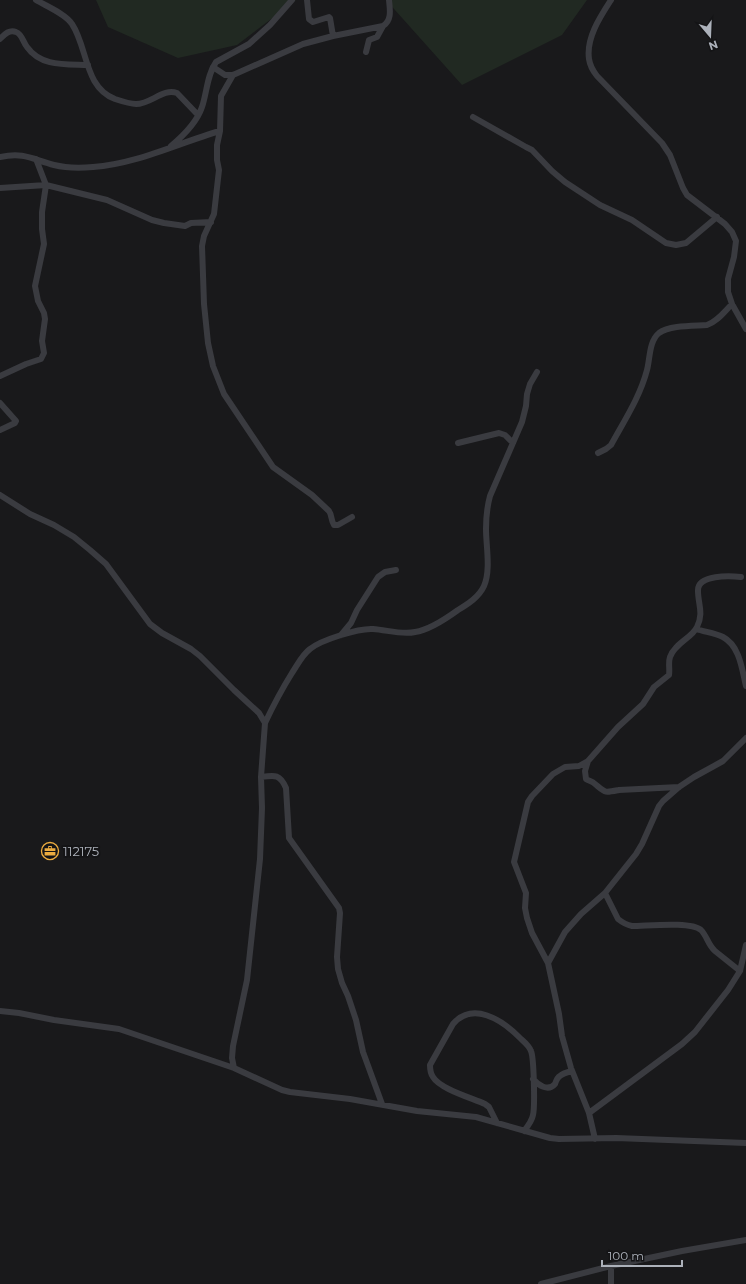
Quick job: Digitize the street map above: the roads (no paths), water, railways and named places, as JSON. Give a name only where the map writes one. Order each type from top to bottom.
[{"type":"street","points":[[36,0],[66,17],[72,23],[91,76],[97,85],[107,94],[115,99],[137,104],[166,92],[173,92],[177,93],[198,115]]},
{"type":"street","points":[[169,148],[186,132],[202,108],[209,77],[213,67],[220,60],[249,44],[260,35],[292,0]]},
{"type":"street","points":[[307,0],[310,21],[313,22],[329,17],[333,36]]},
{"type":"street","points":[[366,52],[369,40],[377,37],[389,18],[389,0]]},
{"type":"street","points":[[610,0],[593,32],[589,46],[591,68],[662,143],[670,155],[687,195],[725,224],[732,232],[736,242],[727,285],[728,292],[732,304],[746,329]]},
{"type":"street","points":[[213,67],[225,76],[233,75],[296,47],[333,36],[383,26]]},
{"type":"street","points":[[0,39],[8,32],[14,31],[21,35],[29,50],[47,62],[88,65]]},
{"type":"street","points":[[233,75],[221,96],[217,160],[219,170],[214,214],[204,236],[202,246],[204,304],[208,344],[213,366],[224,394],[273,467],[312,495],[329,511],[331,514],[332,523],[334,525],[338,525],[352,517]]},
{"type":"street","points":[[473,117],[532,150],[552,172],[565,182],[600,205],[632,220],[666,243],[676,245],[686,242],[716,217]]},
{"type":"street","points":[[0,157],[20,154],[55,165],[93,168],[127,162],[220,131]]},
{"type":"street","points":[[0,376],[41,359],[44,353],[42,337],[45,319],[35,286],[44,244],[42,212],[46,185],[36,159]]},
{"type":"street","points":[[0,188],[46,185],[107,200],[164,224],[185,226],[191,223],[211,222]]},
{"type":"street","points":[[598,453],[611,445],[638,394],[644,380],[653,343],[656,337],[665,330],[673,328],[707,325],[712,323],[718,320],[732,304]]},
{"type":"street","points":[[234,1068],[232,1058],[247,980],[257,891],[261,829],[261,777],[264,723],[279,694],[301,658],[307,651],[319,644],[363,629],[406,633],[424,630],[449,616],[473,600],[479,594],[487,579],[487,508],[493,487],[522,422],[530,384],[537,372]]},
{"type":"street","points":[[0,403],[16,422],[0,430]]},
{"type":"street","points":[[458,443],[499,433],[505,435],[513,443]]},
{"type":"street","points":[[0,494],[30,514],[54,525],[74,537],[90,550],[106,564],[150,624],[200,656],[241,697],[259,712],[264,723]]},
{"type":"street","points":[[340,636],[351,624],[357,610],[378,577],[385,572],[396,570]]},
{"type":"street","points":[[595,1139],[589,1112],[572,1071],[562,1036],[548,963],[532,933],[527,918],[525,908],[526,893],[516,867],[515,858],[528,802],[548,778],[559,770],[565,767],[579,766],[588,761],[618,727],[643,704],[654,687],[669,675],[670,658],[672,654],[699,625],[701,610],[698,588],[700,584],[716,577],[741,577]]},
{"type":"street","points":[[696,629],[722,636],[730,642],[736,650],[746,686]]},
{"type":"street","points":[[548,963],[565,932],[581,914],[605,893],[636,854],[659,806],[663,801],[679,787],[723,761],[746,738]]},
{"type":"street","points":[[588,761],[585,771],[586,779],[594,783],[603,791],[609,792],[619,790],[679,787]]},
{"type":"street","points":[[261,777],[271,775],[278,776],[283,781],[286,788],[289,838],[339,908],[338,969],[356,1020],[363,1052],[382,1104]]},
{"type":"street","points":[[605,893],[618,920],[621,922],[632,926],[680,925],[697,928],[704,934],[711,948],[740,971]]},
{"type":"street","points":[[589,1112],[682,1044],[695,1032],[722,998],[740,971],[746,945]]},
{"type":"street","points":[[0,1011],[119,1029],[234,1068],[282,1090],[290,1092],[476,1117],[524,1131],[559,1139],[746,1143]]},
{"type":"street","points":[[497,1123],[489,1107],[439,1083],[433,1078],[430,1072],[430,1065],[453,1024],[462,1016],[483,1014],[493,1017],[511,1028],[530,1048],[533,1058],[534,1109],[531,1121],[524,1131]]},
{"type":"street","points":[[533,1078],[540,1086],[551,1087],[554,1085],[559,1076],[572,1071]]},
{"type":"street","points":[[541,1284],[611,1266],[682,1251],[746,1240]]},
{"type":"street","points":[[611,1266],[611,1284]]},
{"type":"place","name":"112175","points":[[50,851]]}]
